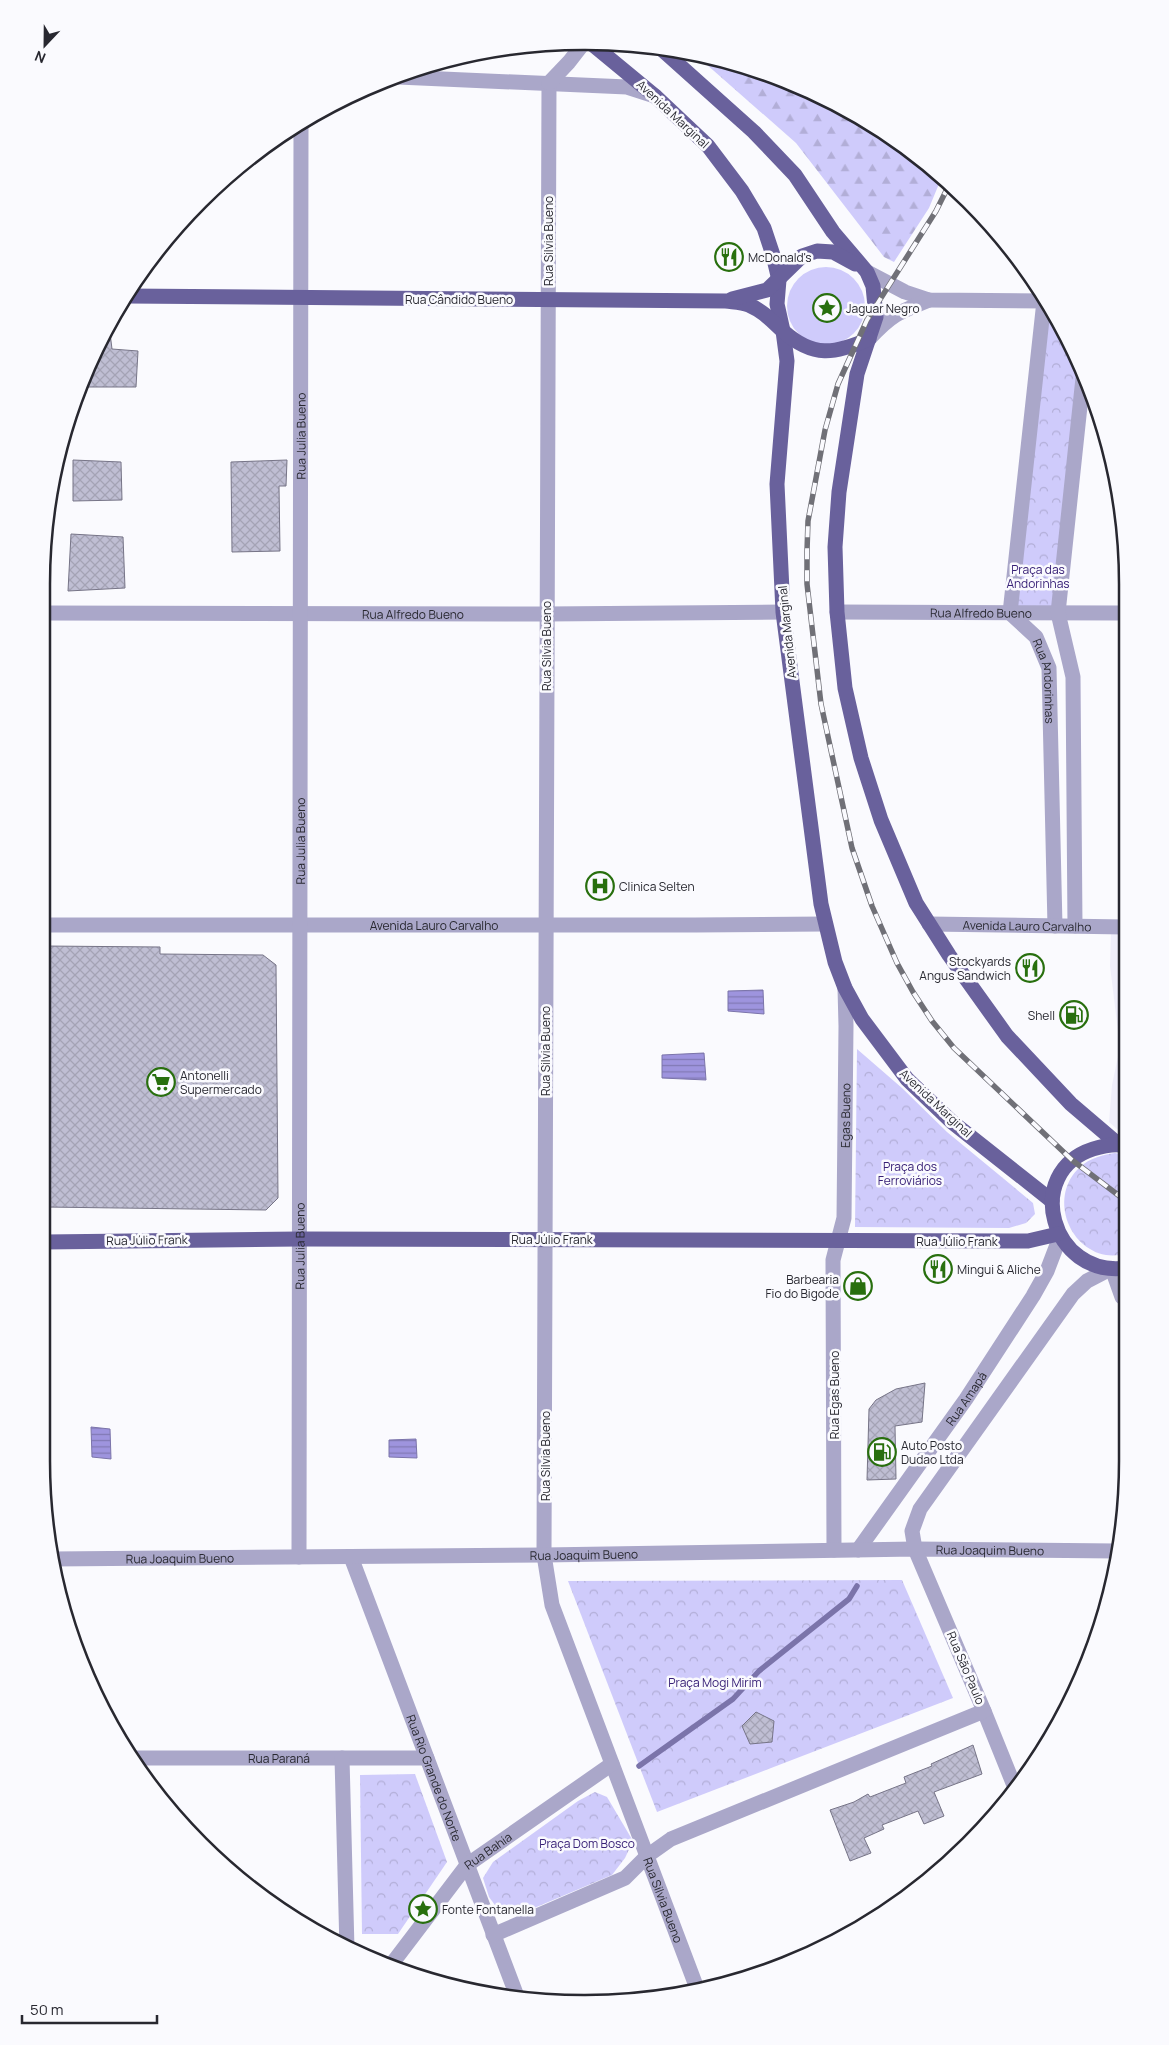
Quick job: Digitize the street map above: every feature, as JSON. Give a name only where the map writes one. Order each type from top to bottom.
[{"type":"main road","name":"Avenida Marginal","points":[[600,50],[655,96],[708,146],[742,191],[764,228],[779,280],[777,304],[787,360],[777,484],[783,612],[825,924],[845,988],[867,1027],[907,1079],[952,1122],[1052,1201]]},
{"type":"main road","points":[[671,57],[754,132],[795,175],[833,232],[867,272],[873,286],[876,317],[857,374],[838,492],[835,547],[837,612],[845,688],[861,758],[885,830],[916,903],[949,955],[1007,1036],[1071,1104],[1119,1143]]},
{"type":"main road","points":[[726,300],[767,290],[802,256],[817,251],[833,252],[848,259],[867,272]]},
{"type":"main road","name":"Rua Cândido Bueno","points":[[135,296],[726,300],[747,304],[765,314],[783,332]]},
{"type":"main road","points":[[783,332],[798,344],[814,350],[832,351],[847,349],[869,339]]},
{"type":"main road","points":[[1116,1269],[1094,1266],[1081,1259],[1069,1249],[1059,1236],[1053,1218],[1052,1201],[1055,1186],[1061,1174],[1072,1160],[1086,1151],[1102,1146],[1119,1145]]},
{"type":"main road","name":"Rua Júlio Frank","points":[[50,1242],[299,1238],[1028,1241],[1059,1236]]},
{"type":"street","points":[[549,83],[570,62],[579,50]]},
{"type":"street","points":[[414,78],[627,88],[655,96]]},
{"type":"street","name":"Rua Silvia Bueno","points":[[549,83],[544,1555],[552,1605],[695,1984]]},
{"type":"street","name":"Rua Julia Bueno","points":[[298,1557],[301,132]]},
{"type":"street","points":[[867,272],[905,292],[929,300],[1037,301]]},
{"type":"street","points":[[869,339],[887,319],[903,310],[929,300]]},
{"type":"street","points":[[1010,613],[1044,312]]},
{"type":"street","name":"Rua Andorinhas","points":[[1075,926],[1073,677],[1058,613],[1082,390]]},
{"type":"street","name":"Rua Alfredo Bueno","points":[[50,613],[546,614],[783,612]]},
{"type":"street","name":"Rua Alfredo Bueno","points":[[837,612],[1119,613]]},
{"type":"street","name":"Rua Andorinhas","points":[[1010,613],[1036,637],[1049,668],[1055,926]]},
{"type":"street","name":"Avenida Lauro Carvalho","points":[[50,925],[825,924]]},
{"type":"street","name":"Avenida Lauro Carvalho","points":[[929,924],[1119,927]]},
{"type":"street","name":"Egas Bueno","points":[[838,1240],[844,1218],[845,988]]},
{"type":"street","name":"Rua Amapá","points":[[858,1550],[966,1399],[1033,1296],[1047,1271],[1059,1236]]},
{"type":"street","name":"Rua Egas Bueno","points":[[834,1550],[834,1260],[838,1240]]},
{"type":"street","points":[[1116,1269],[1119,1283]]},
{"type":"street","name":"Rua Amapá","points":[[915,1549],[912,1531],[920,1509],[1073,1294],[1087,1281],[1116,1269]]},
{"type":"street","name":"Rua Joaquim Bueno","points":[[59,1559],[544,1555],[915,1549],[1111,1551]]},
{"type":"street","name":"Rua São Paulo","points":[[915,1549],[1012,1781]]},
{"type":"street","name":"Rua Rio Grande do Norte","points":[[351,1557],[514,1990]]},
{"type":"street","points":[[493,1935],[625,1878],[647,1856],[671,1839],[984,1711]]},
{"type":"street","name":"Rua Paraná","points":[[141,1758],[427,1758]]},
{"type":"street","points":[[342,1758],[346,1939]]},
{"type":"street","name":"Rua Bahia","points":[[395,1960],[467,1865],[612,1764]]},
{"type":"shaded area","points":[[1111,934],[1119,934],[1119,1039],[1110,966]]},
{"type":"shaded area","points":[[763,990],[764,1014],[728,1011],[728,991]]},
{"type":"shaded area","points":[[1119,1052],[1119,1131],[1109,1122],[1112,1085]]},
{"type":"shaded area","points":[[704,1053],[706,1080],[662,1078],[662,1055]]},
{"type":"shaded area","points":[[91,1427],[110,1429],[111,1459],[92,1457]]},
{"type":"shaded area","points":[[416,1439],[417,1458],[389,1457],[389,1440]]},
{"type":"green space","points":[[706,64],[756,78],[821,105],[881,140],[910,160],[939,185],[929,208],[894,262],[884,257],[796,143]]},
{"type":"green space","points":[[826,267],[841,270],[854,278],[862,291],[865,306],[862,321],[854,334],[841,342],[826,345],[811,342],[798,334],[790,321],[787,306],[790,291],[798,278],[811,270]]},
{"type":"green space","name":"Praça das Andorinhas","points":[[1049,320],[1077,378],[1054,609],[1015,608]]},
{"type":"green space","name":"Praça dos Ferroviários","points":[[857,1049],[902,1088],[947,1132],[1033,1203],[1035,1214],[1026,1223],[1009,1228],[855,1227]]},
{"type":"green space","points":[[1119,1154],[1119,1255],[1106,1255],[1092,1250],[1081,1242],[1072,1231],[1064,1205],[1071,1179],[1080,1167],[1096,1157]]},
{"type":"green space","name":"Praça Mogi Mirim","points":[[902,1580],[953,1698],[657,1812],[568,1581]]},
{"type":"green space","points":[[415,1774],[447,1862],[398,1934],[362,1934],[360,1775]]},
{"type":"green space","name":"Praça Dom Bosco","points":[[595,1792],[607,1797],[633,1841],[625,1858],[612,1875],[520,1914],[500,1912],[489,1897],[483,1878],[493,1862],[578,1801]]},
{"type":"building","points":[[111,338],[112,349],[138,351],[136,387],[88,387]]},
{"type":"building","points":[[73,460],[121,462],[122,500],[73,501]]},
{"type":"building","points":[[287,460],[286,486],[279,486],[280,551],[232,552],[231,462]]},
{"type":"building","points":[[71,534],[123,537],[125,588],[68,591]]},
{"type":"building","name":"Antonelli Supermercado","points":[[50,946],[160,947],[160,954],[263,955],[276,965],[278,1198],[266,1210],[50,1207]]},
{"type":"building","name":"Auto Posto Dudao Ltda","points":[[925,1383],[922,1422],[895,1426],[896,1479],[867,1480],[869,1409],[876,1400],[896,1389]]},
{"type":"building","points":[[756,1712],[774,1721],[772,1742],[750,1744],[742,1726]]},
{"type":"building","points":[[973,1745],[982,1774],[934,1792],[944,1816],[924,1824],[918,1811],[882,1825],[884,1829],[864,1838],[871,1853],[850,1861],[830,1810],[854,1802],[868,1794],[870,1797],[906,1783],[904,1777],[932,1766],[931,1764]]},
{"type":"waterway","points":[[639,1766],[733,1699],[759,1671],[849,1599],[857,1586]]},
{"type":"railway","points":[[946,191],[936,211],[867,320],[838,384],[825,430],[808,521],[807,551],[807,584],[821,704],[852,848],[872,906],[897,963],[913,992],[932,1021],[954,1048],[1072,1160],[1119,1196]]},
{"type":"place","name":"McDonald's","points":[[729,257]]},
{"type":"place","name":"Jaguar Negro","points":[[827,308]]},
{"type":"place","name":"Clinica Selten","points":[[600,886]]},
{"type":"place","name":"Stockyards Angus Sandwich","points":[[1030,968]]},
{"type":"place","name":"Shell","points":[[1074,1015]]},
{"type":"place","name":"Antonelli Supermercado","points":[[161,1082]]},
{"type":"place","name":"Mingui & Aliche","points":[[938,1269]]},
{"type":"place","name":"Barbearia Fio do Bigode","points":[[858,1286]]},
{"type":"place","name":"Auto Posto Dudao Ltda","points":[[882,1452]]},
{"type":"place","name":"Fonte Fontanella","points":[[423,1909]]}]
